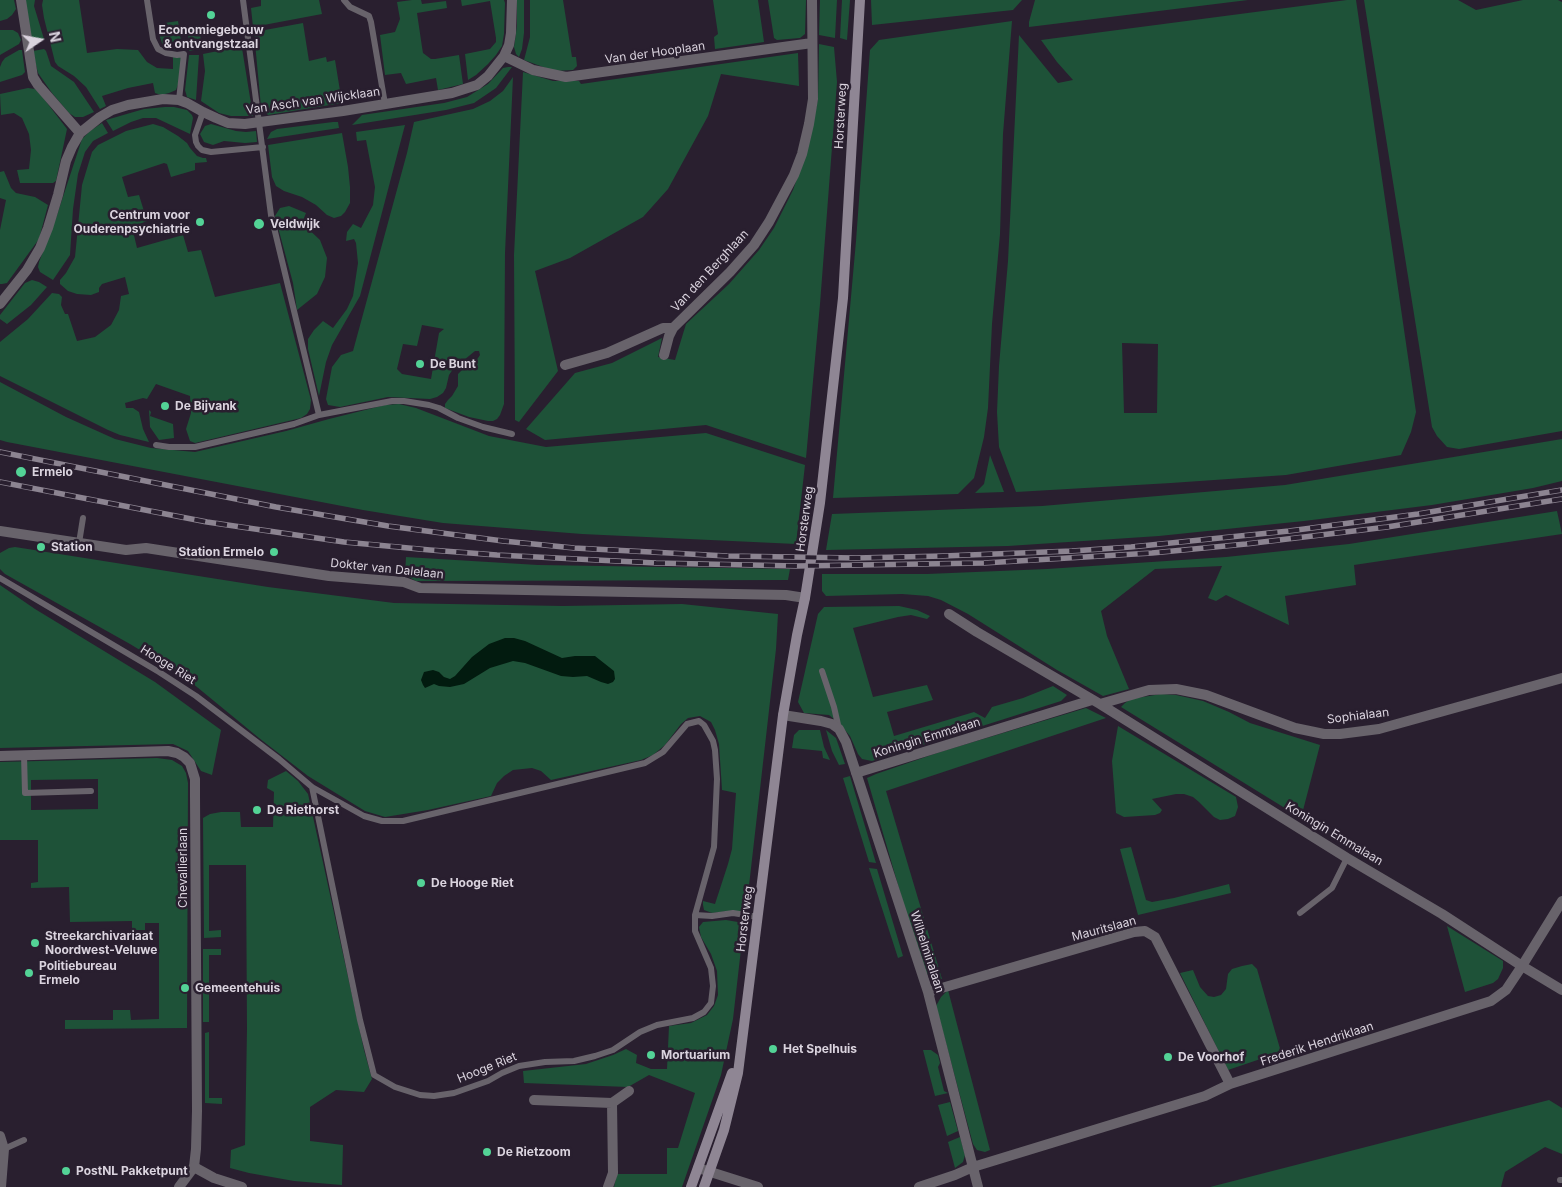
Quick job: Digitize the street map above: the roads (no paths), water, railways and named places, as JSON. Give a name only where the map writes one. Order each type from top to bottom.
[{"type":"main road","name":"Horsterweg","points":[[704,1187],[724,1130],[738,1073],[783,715],[805,598],[820,503],[843,298],[860,0]]},
{"type":"main road","name":"Horsterweg","points":[[692,1187],[743,1037]]},
{"type":"street","points":[[21,0],[34,78],[80,133]]},
{"type":"street","name":"Van Asch van Wijcklaan","points":[[2,298],[27,270],[40,248],[58,195],[66,161],[80,133],[91,123],[112,110],[146,101],[179,100],[228,123],[239,124],[343,111],[452,94],[477,85],[488,76],[504,56],[509,45],[511,33],[512,0]]},
{"type":"street","name":"Van den Berghlaan","points":[[664,356],[673,328],[754,244],[769,222],[794,175],[802,154],[809,124],[812,98],[812,0]]},
{"type":"street","name":"Van der Hooplaan","points":[[504,56],[534,70],[566,77],[812,43]]},
{"type":"street","name":"Van den Berghlaan","points":[[565,365],[606,353],[663,328],[673,328]]},
{"type":"street","name":"Dokter van Dalelaan","points":[[0,531],[126,550],[146,548],[319,574],[404,582],[420,588],[786,595],[805,598]]},
{"type":"street","name":"Koningin Emmalaan","points":[[949,614],[1442,914],[1562,990]]},
{"type":"street","name":"Sophialaan","points":[[1096,702],[1149,690],[1176,689],[1206,695],[1295,728],[1324,734],[1340,734],[1379,729],[1562,678]]},
{"type":"street","name":"Koningin Emmalaan","points":[[856,773],[1096,702]]},
{"type":"street","points":[[783,715],[832,724],[838,729]]},
{"type":"street","name":"Wilhelminalaan","points":[[838,729],[846,742],[928,992],[978,1187]]},
{"type":"street","name":"Chevallierlaan","points":[[0,756],[168,751],[177,753],[190,763],[195,779],[197,1112],[194,1167]]},
{"type":"street","name":"Frederik Hendriklaan","points":[[919,1187],[972,1168],[1205,1096],[1230,1084],[1491,1001],[1506,990],[1562,901]]},
{"type":"street","name":"Mauritslaan","points":[[928,992],[1134,932],[1145,931],[1155,937],[1230,1084]]},
{"type":"street","points":[[534,1100],[612,1103],[629,1092]]},
{"type":"street","points":[[608,1187],[613,1173],[612,1103]]},
{"type":"street","points":[[0,1136],[4,1149],[1,1187]]},
{"type":"street","points":[[179,1187],[194,1167],[214,1178],[242,1187]]},
{"type":"street","points":[[698,1168],[758,1187]]},
{"type":"lane","points":[[147,0],[153,39],[158,49],[166,53],[184,54],[179,100]]},
{"type":"lane","points":[[243,0],[271,214],[320,415]]},
{"type":"lane","points":[[344,0],[350,7],[369,16],[372,22],[385,104]]},
{"type":"lane","points":[[203,112],[195,135],[196,142],[202,150],[211,152],[262,147]]},
{"type":"lane","points":[[156,445],[195,447],[294,424],[320,415],[392,401],[429,405],[483,427],[512,434]]},
{"type":"lane","points":[[79,543],[83,518]]},
{"type":"lane","name":"Hooge Riet","points":[[0,578],[159,672],[196,696],[279,759],[312,787],[372,819],[403,821],[645,763],[663,752],[686,724],[699,721],[704,725],[713,741],[717,789],[714,847],[695,915],[695,931],[711,968],[713,986],[711,1003],[704,1012],[693,1018],[657,1025],[640,1032],[613,1050],[574,1062],[545,1062],[519,1066],[488,1081],[454,1093],[434,1096],[395,1087],[374,1075],[358,1011],[312,787]]},
{"type":"lane","name":"Wilhelminalaan","points":[[822,671],[834,707],[838,729]]},
{"type":"lane","points":[[24,755],[25,793],[91,792]]},
{"type":"lane","points":[[1300,913],[1332,888],[1348,858]]},
{"type":"lane","points":[[695,915],[712,916],[733,913],[758,917]]},
{"type":"lane","points":[[4,1149],[24,1140]]},
{"type":"railway","points":[[0,452],[276,507],[388,526],[574,548],[727,556],[856,558],[1072,551],[1131,547],[1289,531],[1418,514],[1562,490]]},
{"type":"railway","points":[[0,482],[207,522],[344,542],[497,555],[656,563],[797,566],[984,563],[1152,553],[1387,527],[1562,499]]},
{"type":"place","name":"Economiegebouw & ontvangstzaal","points":[[211,15]]},
{"type":"place","name":"Centrum voor Ouderenpsychiatrie","points":[[200,222]]},
{"type":"place","name":"Veldwijk","points":[[259,224]]},
{"type":"place","name":"De Bunt","points":[[420,364]]},
{"type":"place","name":"De Bijvank","points":[[165,406]]},
{"type":"place","name":"Ermelo","points":[[21,472]]},
{"type":"place","name":"Station","points":[[41,547]]},
{"type":"place","name":"Station Ermelo","points":[[274,552]]},
{"type":"place","name":"De Riethorst","points":[[257,810]]},
{"type":"place","name":"De Hooge Riet","points":[[421,883]]},
{"type":"place","name":"Streekarchivariaat Noordwest-Veluwe","points":[[35,943]]},
{"type":"place","name":"Politiebureau Ermelo","points":[[29,973]]},
{"type":"place","name":"Gemeentehuis","points":[[185,988]]},
{"type":"place","name":"Het Spelhuis","points":[[773,1049]]},
{"type":"place","name":"Mortuarium","points":[[651,1055]]},
{"type":"place","name":"De Voorhof","points":[[1168,1057]]},
{"type":"place","name":"De Rietzoom","points":[[487,1152]]},
{"type":"place","name":"PostNL Pakketpunt","points":[[66,1171]]}]
